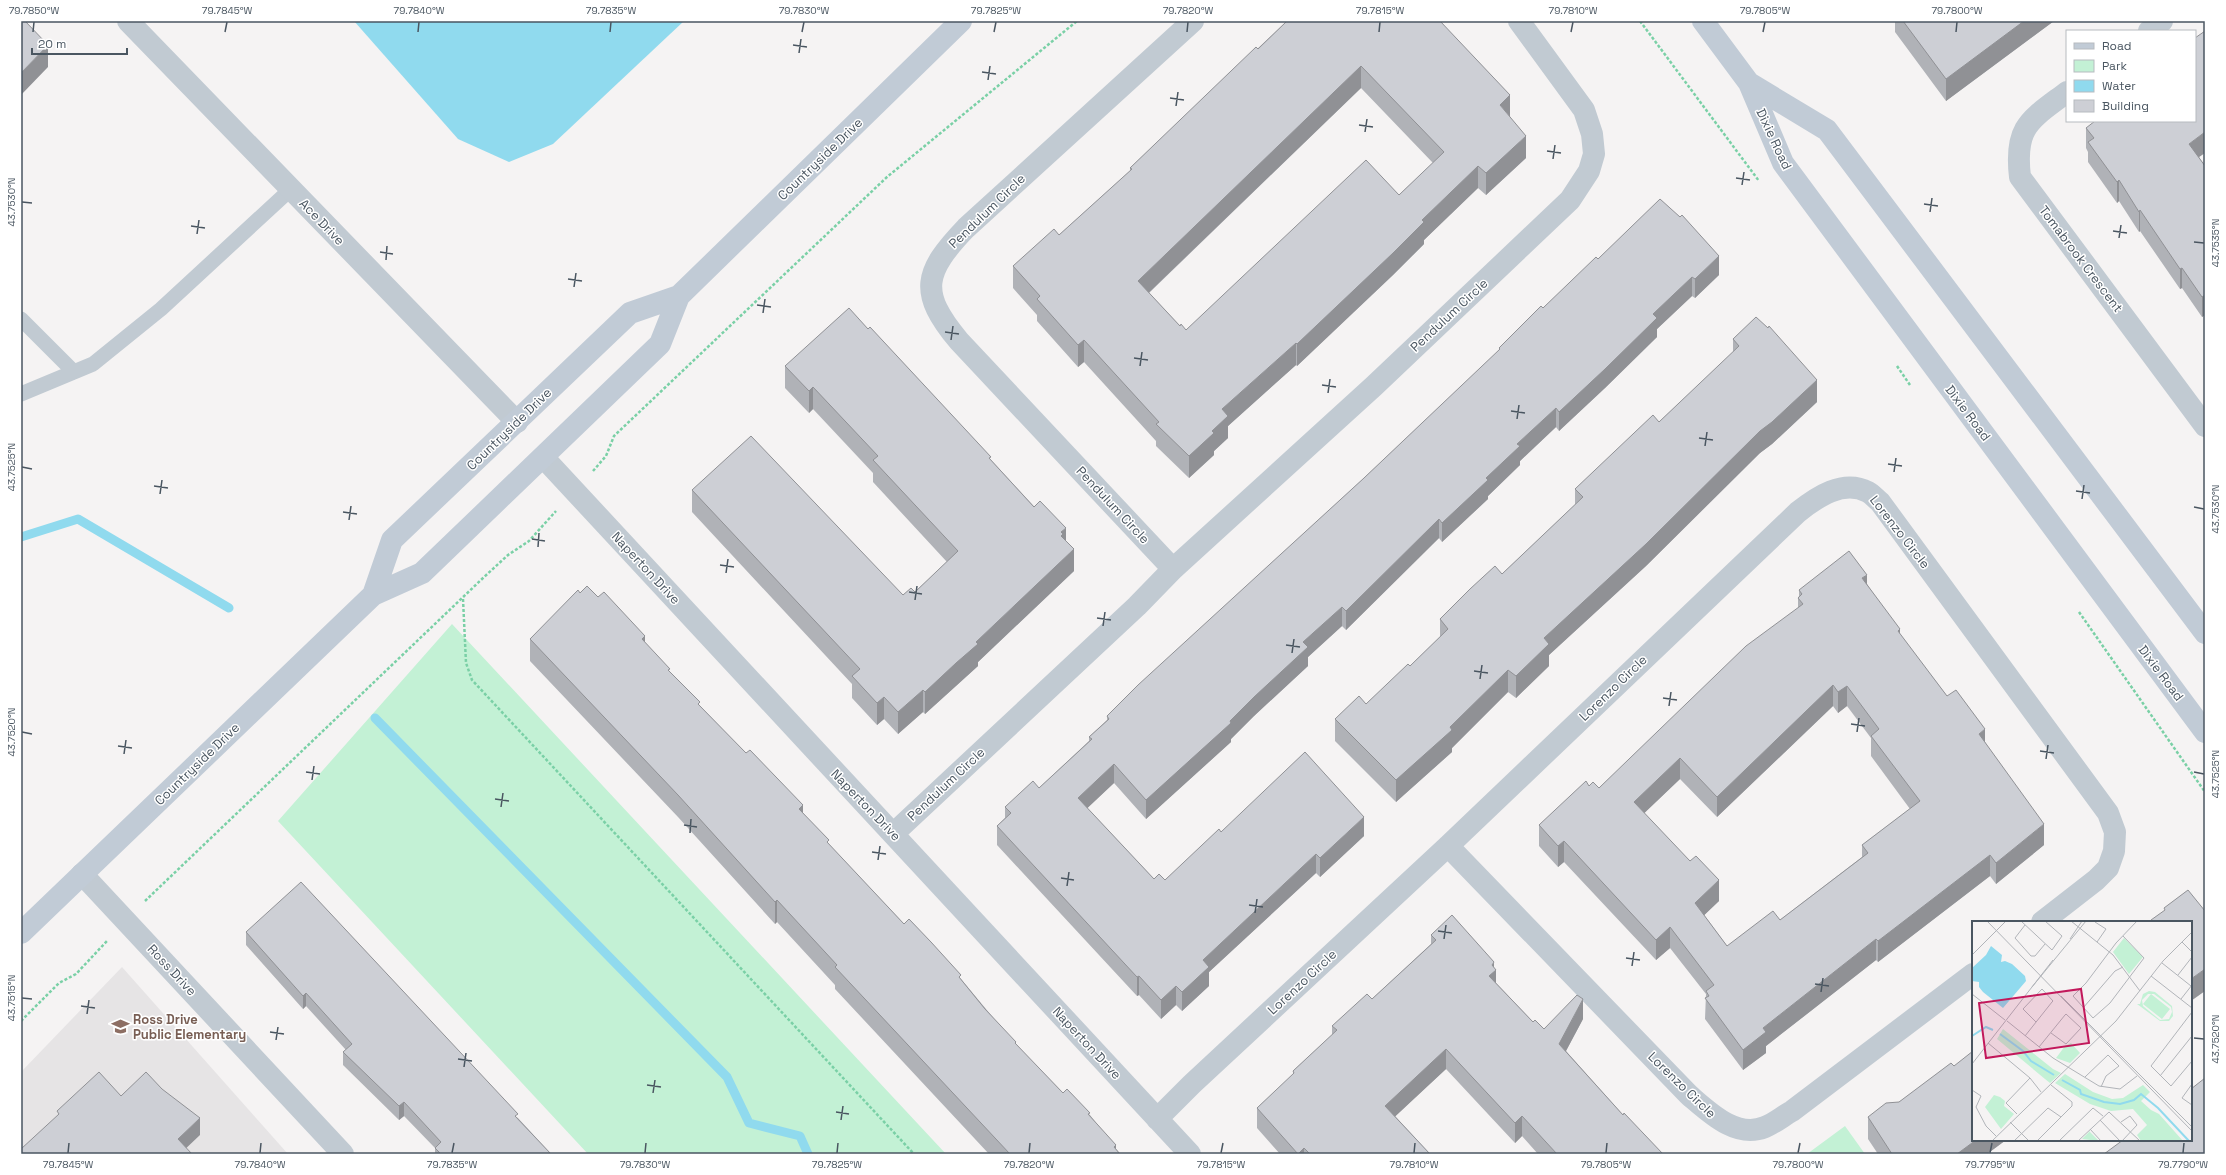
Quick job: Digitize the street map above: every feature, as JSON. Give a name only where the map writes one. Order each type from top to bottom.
[{"type":"main road","name":"Countryside Drive","points":[[21,933],[373,595],[422,573],[660,344],[679,296],[961,21]]},
{"type":"main road","name":"Dixie Road","points":[[1703,21],[1749,83],[1783,163],[2205,732]]},
{"type":"main road","name":"Dixie Road","points":[[1749,83],[1827,130],[2205,633]]},
{"type":"main road","name":"Countryside Drive","points":[[373,595],[392,540],[630,313],[679,296]]},
{"type":"street","name":"Ace Drive","points":[[128,21],[517,422]]},
{"type":"street","name":"Pendulum Circle","points":[[1173,569],[959,341],[937,310],[931,295],[933,277],[938,260],[966,228],[1193,21]]},
{"type":"street","name":"Pendulum Circle","points":[[893,834],[1137,606],[1173,569],[1374,386],[1570,200],[1588,171],[1594,154],[1592,134],[1584,110],[1519,21]]},
{"type":"street","points":[[2150,30],[2162,21]]},
{"type":"street","name":"Tomabrook Crescent","points":[[2066,93],[2039,112],[2023,130],[2017,153],[2020,177],[2203,420]]},
{"type":"street","name":"Naperton Drive","points":[[542,456],[1190,1154]]},
{"type":"street","name":"Lorenzo Circle","points":[[1157,1119],[1192,1084],[1448,846],[1798,512],[1832,490],[1852,488],[1868,492],[1880,502],[2108,813],[2115,832],[2114,851],[2108,868],[2096,880],[2043,921]]},
{"type":"street","name":"Lorenzo Circle","points":[[1448,846],[1689,1095],[1718,1120],[1743,1129],[1764,1127],[1792,1111],[1972,975]]},
{"type":"street","name":"Ross Drive","points":[[82,874],[343,1154]]},
{"type":"lane","points":[[21,394],[93,364],[162,309],[291,189]]},
{"type":"lane","points":[[21,319],[74,372]]},
{"type":"path","points":[[598,466],[606,456],[614,436],[825,235],[888,177],[1077,21]]},
{"type":"path","points":[[1640,21],[1760,182]]},
{"type":"path","points":[[1892,360],[1913,388]]},
{"type":"path","points":[[154,892],[508,555],[529,540],[540,528]]},
{"type":"path","points":[[463,598],[466,663],[472,680],[914,1154]]},
{"type":"path","points":[[2075,607],[2205,792]]},
{"type":"path","points":[[21,1021],[59,983],[76,974],[83,966]]},
{"type":"shaded area","name":"Ross Drive Public Elementary","points":[[122,967],[288,1154],[21,1154],[21,1072]]},
{"type":"green space","points":[[452,624],[946,1154],[588,1154],[278,821]]},
{"type":"green space","points":[[1845,1126],[1865,1154],[1807,1154]]},
{"type":"water","points":[[354,21],[684,21],[553,144],[509,162],[458,139]]},
{"type":"building","points":[[21,21],[25,21],[48,45],[21,73]]},
{"type":"building","points":[[1287,21],[1440,21],[1510,95],[1500,105],[1526,136],[1486,173],[1478,166],[1422,220],[1424,222],[1393,253],[1297,344],[1296,343],[1222,409],[1228,416],[1212,431],[1214,433],[1189,456],[1156,424],[1159,422],[1084,340],[1078,345],[1037,299],[1040,296],[1013,266],[1054,229],[1059,235],[1132,169],[1130,168],[1256,47],[1258,49]],"holes":[[[1361,66],[1444,152],[1399,195],[1366,160],[1186,330],[1181,324],[1180,326],[1138,281]]]},
{"type":"building","points":[[1903,21],[2024,21],[1946,79]]},
{"type":"building","points":[[2205,31],[2205,132],[2189,144],[2205,166],[2205,295],[2202,297],[2182,268],[2180,269],[2140,210],[2139,212],[2119,180],[2117,182],[2088,142],[2094,138],[2086,128],[2094,122],[2196,122],[2196,37]]},
{"type":"building","points":[[1660,199],[1680,217],[1682,215],[1719,256],[1695,279],[1692,277],[1653,314],[1657,318],[1559,412],[1556,408],[1517,444],[1520,446],[1486,478],[1488,480],[1442,523],[1439,519],[1346,611],[1342,607],[1303,642],[1308,647],[1254,697],[1230,721],[1231,723],[1146,800],[1114,764],[1078,798],[1154,879],[1159,874],[1165,880],[1219,829],[1221,832],[1305,752],[1364,817],[1320,858],[1316,854],[1203,960],[1209,967],[1182,992],[1176,986],[1161,1000],[1139,976],[1137,977],[997,826],[1011,813],[1005,807],[1033,781],[1039,788],[1092,739],[1089,737],[1109,719],[1107,716],[1138,685],[1364,478],[1500,349],[1499,348],[1541,306],[1543,308],[1596,257],[1598,259]]},
{"type":"building","points":[[849,308],[868,329],[870,327],[991,457],[989,458],[1034,507],[1040,501],[1066,528],[1061,532],[1063,534],[1061,536],[1074,549],[976,642],[978,644],[925,692],[923,690],[898,712],[884,697],[877,703],[852,676],[860,669],[692,490],[751,436],[903,595],[911,588],[915,592],[958,551],[873,460],[878,456],[813,387],[809,391],[785,366]]},
{"type":"building","points":[[1756,317],[1768,328],[1769,326],[1817,380],[1772,422],[1760,431],[1646,544],[1544,638],[1549,644],[1516,676],[1508,670],[1450,727],[1452,730],[1396,780],[1335,719],[1359,696],[1366,704],[1408,664],[1410,666],[1448,629],[1440,619],[1495,566],[1502,574],[1583,497],[1575,489],[1653,415],[1659,422],[1739,346],[1733,339]]},
{"type":"building","points":[[1849,551],[1867,575],[1862,578],[1900,629],[1898,631],[1947,696],[1956,690],[1985,729],[1979,734],[2044,824],[1996,863],[1990,855],[1878,941],[1876,939],[1763,1028],[1766,1032],[1743,1050],[1705,998],[1709,996],[1706,991],[1714,985],[1670,927],[1656,940],[1564,841],[1558,846],[1539,825],[1586,781],[1589,786],[1593,782],[1599,788],[1746,646],[1803,604],[1798,598],[1802,594],[1799,590]],"holes":[[[1833,685],[1838,692],[1847,686],[1879,729],[1871,736],[1920,801],[1862,845],[1868,853],[1780,920],[1773,911],[1727,946],[1695,903],[1719,880],[1696,856],[1690,861],[1634,802],[1680,758],[1717,797]]]},
{"type":"building","points":[[587,586],[598,597],[604,592],[645,636],[642,639],[670,669],[668,670],[700,702],[698,704],[746,753],[750,750],[803,805],[799,809],[829,840],[827,842],[904,924],[909,919],[931,942],[961,975],[959,977],[985,1009],[1016,1042],[1015,1043],[1063,1093],[1067,1089],[1090,1113],[1088,1114],[1116,1145],[1114,1147],[1120,1154],[1010,1154],[835,967],[837,965],[777,900],[775,902],[678,795],[530,639],[578,590],[580,593]]},
{"type":"building","points":[[301,882],[518,1114],[515,1116],[551,1154],[441,1154],[435,1148],[441,1142],[404,1102],[399,1106],[343,1052],[352,1044],[306,993],[303,996],[246,932]]},
{"type":"building","points":[[2188,890],[2205,911],[2205,969],[2192,978],[2192,921],[2152,921],[2165,910],[2164,908]]},
{"type":"building","points":[[1452,915],[1494,962],[1492,965],[1496,970],[1489,976],[1533,1022],[1535,1020],[1544,1029],[1577,995],[1583,999],[1559,1044],[1623,1115],[1624,1113],[1663,1154],[1557,1154],[1522,1116],[1515,1123],[1446,1049],[1385,1106],[1430,1154],[1310,1154],[1304,1148],[1298,1154],[1257,1108],[1294,1073],[1293,1071],[1337,1030],[1332,1026],[1367,994],[1372,999],[1436,940],[1431,935]]},
{"type":"building","points":[[1972,1052],[1972,1141],[1975,1141],[1957,1154],[1892,1154],[1868,1117],[1886,1103],[1899,1102],[1951,1063],[1954,1066]]},
{"type":"building","points":[[99,1072],[121,1096],[146,1072],[162,1089],[200,1118],[178,1139],[192,1154],[21,1154],[21,1149],[59,1114],[57,1111]]},
{"type":"building","points":[[2205,1078],[2205,1154],[2104,1154],[2122,1141],[2192,1141],[2192,1088]]},
{"type":"waterway","points":[[21,537],[78,519],[229,608]]},
{"type":"waterway","points":[[375,718],[727,1077],[749,1123],[800,1136],[808,1154]]},
{"type":"place","name":"Ross Drive Public Elementary","points":[[120,1026]]}]
